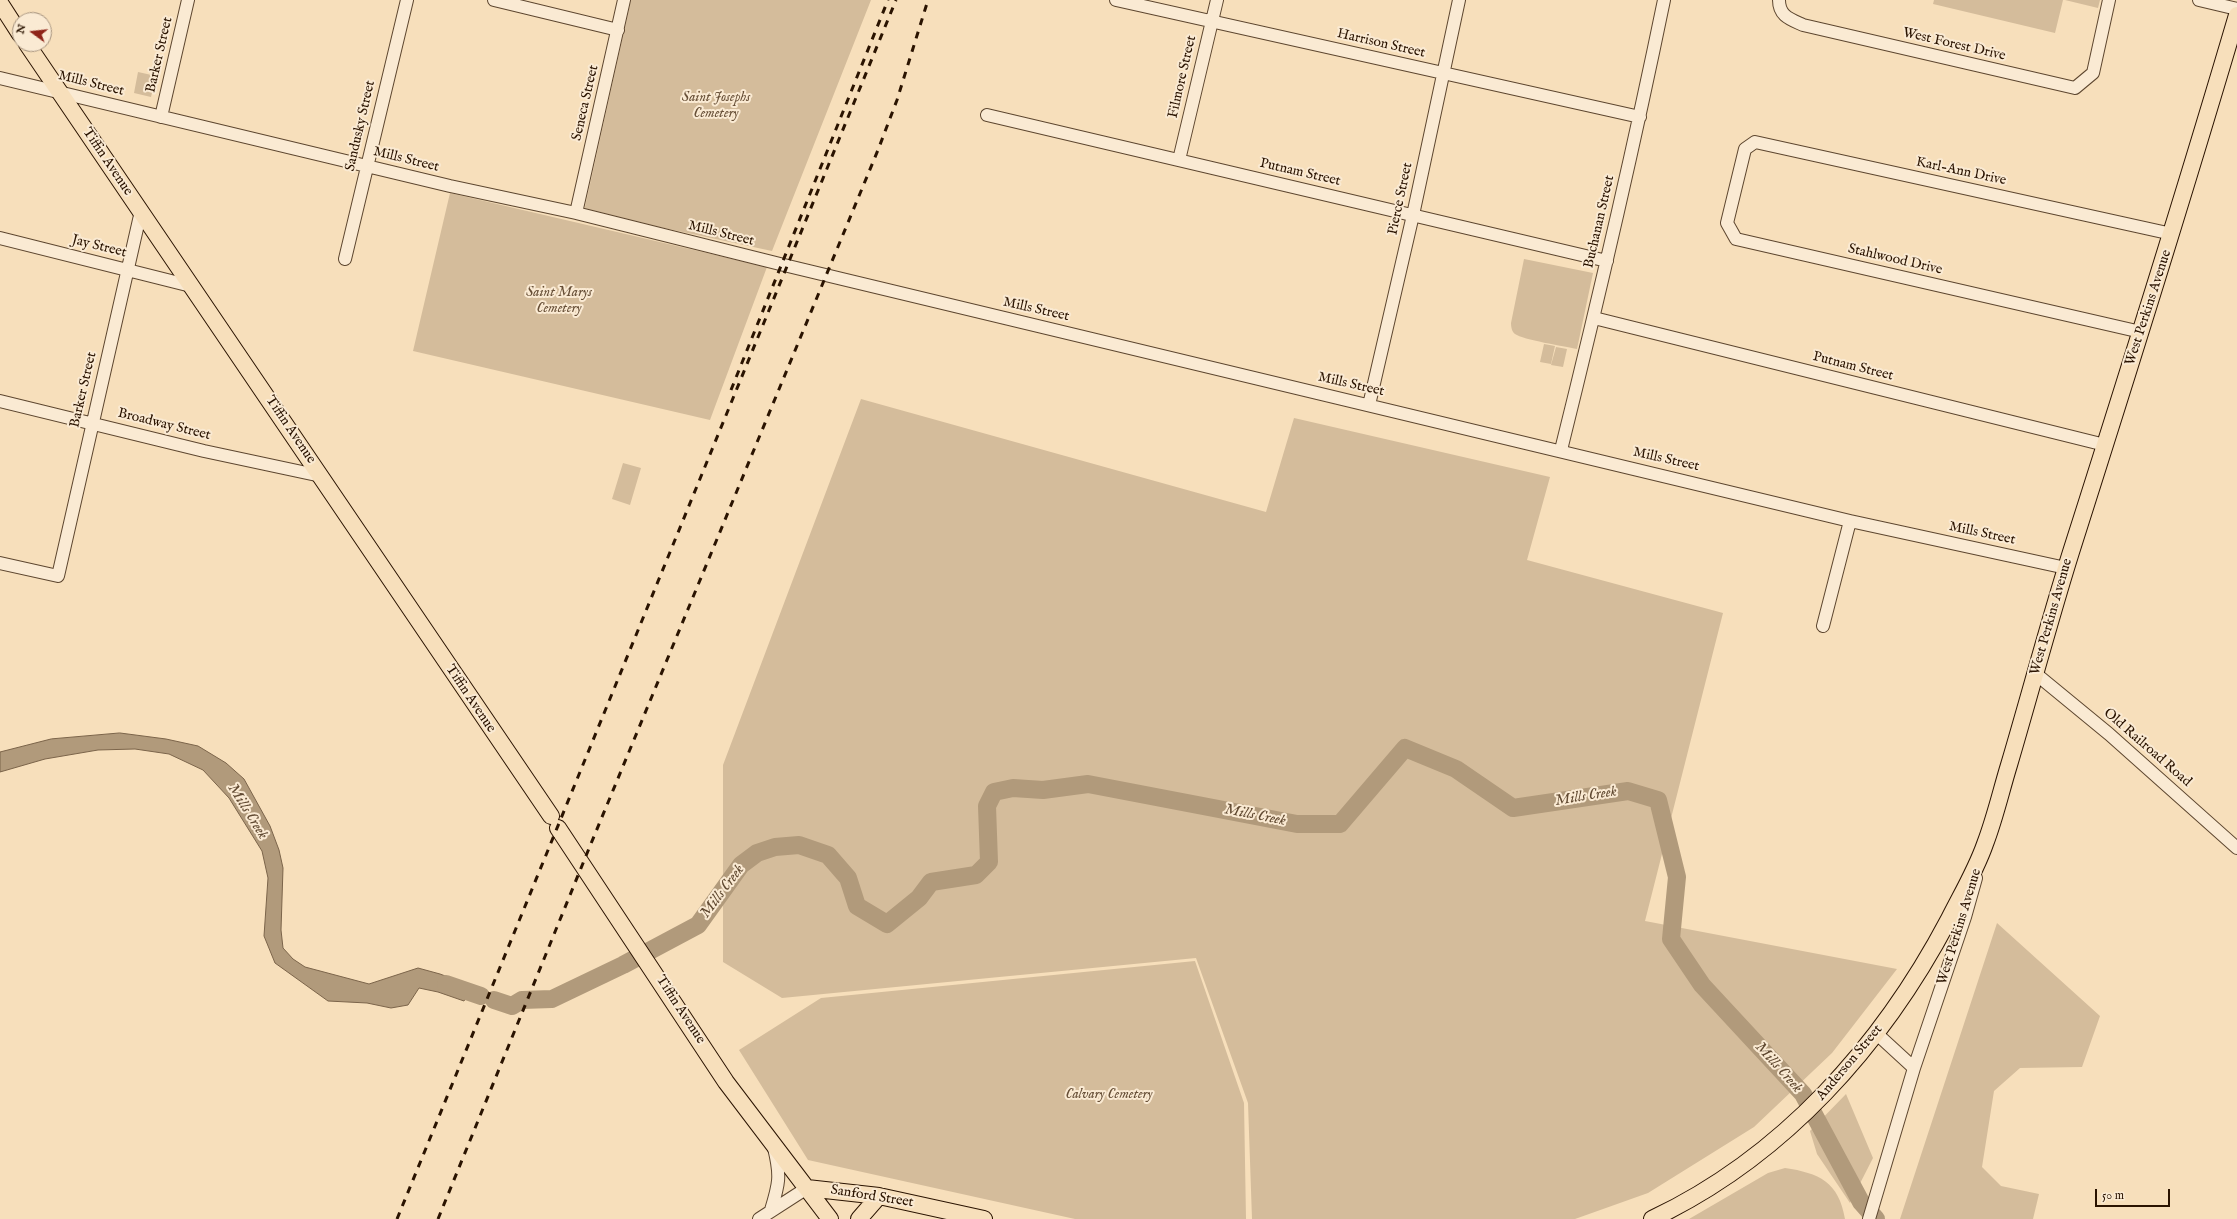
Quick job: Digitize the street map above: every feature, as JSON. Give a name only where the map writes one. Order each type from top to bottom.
[{"type":"main road","points":[[0,3],[12,22]]},
{"type":"main road","name":"West Perkins Avenue","points":[[1984,848],[2066,568],[2172,234],[2237,15]]},
{"type":"main road","name":"Tiffin Avenue","points":[[32,52],[635,940],[726,1082],[830,1219]]},
{"type":"main road","name":"Anderson Street","points":[[1652,1219],[1690,1200],[1725,1176],[1770,1143],[1820,1100],[1877,1034],[1924,965],[1984,848]]},
{"type":"main road","name":"Sanford Street","points":[[807,1188],[879,1196],[984,1219]]},
{"type":"main road","points":[[859,1219],[879,1196]]},
{"type":"street","name":"Barker Street","points":[[161,117],[188,0]]},
{"type":"street","name":"Sandusky Street","points":[[345,259],[407,0]]},
{"type":"street","points":[[494,0],[618,30]]},
{"type":"street","name":"Seneca Street","points":[[576,213],[624,0]]},
{"type":"street","name":"Harrison Street","points":[[1116,0],[1640,117]]},
{"type":"street","name":"Filmore Street","points":[[1179,160],[1217,0]]},
{"type":"street","name":"Pierce Street","points":[[1369,405],[1413,215],[1442,73],[1459,0]]},
{"type":"street","name":"Buchanan Street","points":[[1561,450],[1594,318],[1640,117],[1664,0]]},
{"type":"street","name":"West Forest Drive","points":[[1779,0],[1779,6],[1785,17],[1803,25],[2075,88],[2093,73],[2109,0]]},
{"type":"street","points":[[2199,0],[2237,9]]},
{"type":"street","name":"Mills Street","points":[[0,78],[450,186],[576,213],[788,266],[1561,450],[1850,521],[2066,568]]},
{"type":"street","name":"Putnam Street","points":[[987,115],[1607,261]]},
{"type":"street","name":"Karl-Ann Drive","points":[[1745,149],[1756,142],[2172,234]]},
{"type":"street","name":"Stahlwood Drive","points":[[1745,149],[1727,223],[1736,240],[2141,332]]},
{"type":"street","name":"Barker Street","points":[[0,563],[58,576],[141,211]]},
{"type":"street","name":"Jay Street","points":[[0,238],[192,286]]},
{"type":"street","name":"Putnam Street","points":[[1594,318],[2105,445]]},
{"type":"street","name":"Broadway Street","points":[[0,401],[321,476]]},
{"type":"street","points":[[1823,626],[1850,521]]},
{"type":"street","name":"Old Railroad Road","points":[[2036,674],[2109,734],[2237,848]]},
{"type":"street","name":"West Perkins Avenue","points":[[1869,1219],[1914,1068],[1965,917],[1984,848]]},
{"type":"street","points":[[1877,1034],[1914,1068]]},
{"type":"street","points":[[771,1210],[778,1186],[780,1171],[772,1142]]},
{"type":"street","points":[[759,1219],[807,1188]]},
{"type":"green space","name":"Saint Josephs Cemetery","points":[[631,0],[871,0],[772,251],[584,211]]},
{"type":"green space","points":[[1934,0],[2063,0],[2055,33],[1933,4]]},
{"type":"green space","points":[[2065,0],[2100,0],[2098,8]]},
{"type":"green space","points":[[138,72],[156,76],[151,97],[134,93]]},
{"type":"green space","name":"Saint Marys Cemetery","points":[[450,193],[767,267],[710,420],[413,351]]},
{"type":"green space","points":[[1524,259],[1593,273],[1577,349],[1544,343],[1519,336],[1513,332],[1511,323]]},
{"type":"green space","points":[[1544,344],[1555,346],[1551,364],[1540,362]]},
{"type":"green space","points":[[1556,347],[1567,349],[1563,367],[1551,365]]},
{"type":"green space","points":[[861,399],[1266,512],[1294,418],[1550,477],[1527,560],[1723,613],[1645,921],[1897,969],[1832,1053],[1754,1127],[1648,1193],[1575,1219],[1252,1219],[1248,1103],[1196,958],[782,998],[723,962],[723,765]]},
{"type":"green space","points":[[623,463],[641,468],[630,505],[612,499]]},
{"type":"green space","points":[[1997,923],[2100,1016],[2082,1067],[2020,1068],[1994,1091],[1982,1167],[2001,1186],[2039,1194],[2033,1219],[1900,1219]]},
{"type":"green space","name":"Calvary Cemetery","points":[[1195,961],[1244,1103],[1246,1219],[1075,1219],[808,1160],[739,1050],[821,998]]},
{"type":"green space","points":[[1846,1094],[1873,1158],[1850,1203],[1817,1154],[1810,1131]]},
{"type":"green space","points":[[1785,1168],[1808,1173],[1826,1182],[1838,1196],[1845,1219],[1689,1219],[1768,1173]]},
{"type":"water","points":[[120,733],[166,739],[198,746],[226,763],[244,779],[270,826],[279,850],[283,868],[281,930],[283,948],[293,959],[305,967],[369,984],[418,968],[440,974],[472,986],[464,1001],[438,992],[419,988],[408,1005],[391,1008],[367,1003],[328,1001],[275,963],[264,936],[268,878],[262,851],[229,798],[203,770],[169,754],[135,749],[98,750],[45,759],[0,772],[0,752],[51,739]]},
{"type":"waterway","name":"Mills Creek","points":[[494,1000],[512,1006],[522,1000],[552,999],[623,965],[698,925],[741,865],[757,853],[775,847],[799,845],[828,855],[848,878],[857,906],[887,924],[919,898],[931,882],[976,875],[989,862],[987,806],[994,792],[1013,788],[1043,790],[1088,784],[1297,824],[1340,824],[1405,748],[1456,769],[1513,808],[1628,791],[1658,800],[1677,877],[1671,939],[1702,985],[1803,1094],[1861,1202],[1876,1219]]},
{"type":"waterway","name":"Mills Creek","points":[[446,984],[481,996]]},
{"type":"railway","points":[[731,390],[888,0]]},
{"type":"railway","points":[[397,1219],[896,0]]},
{"type":"railway","points":[[438,1219],[590,846],[878,150],[897,100],[928,0]]}]
